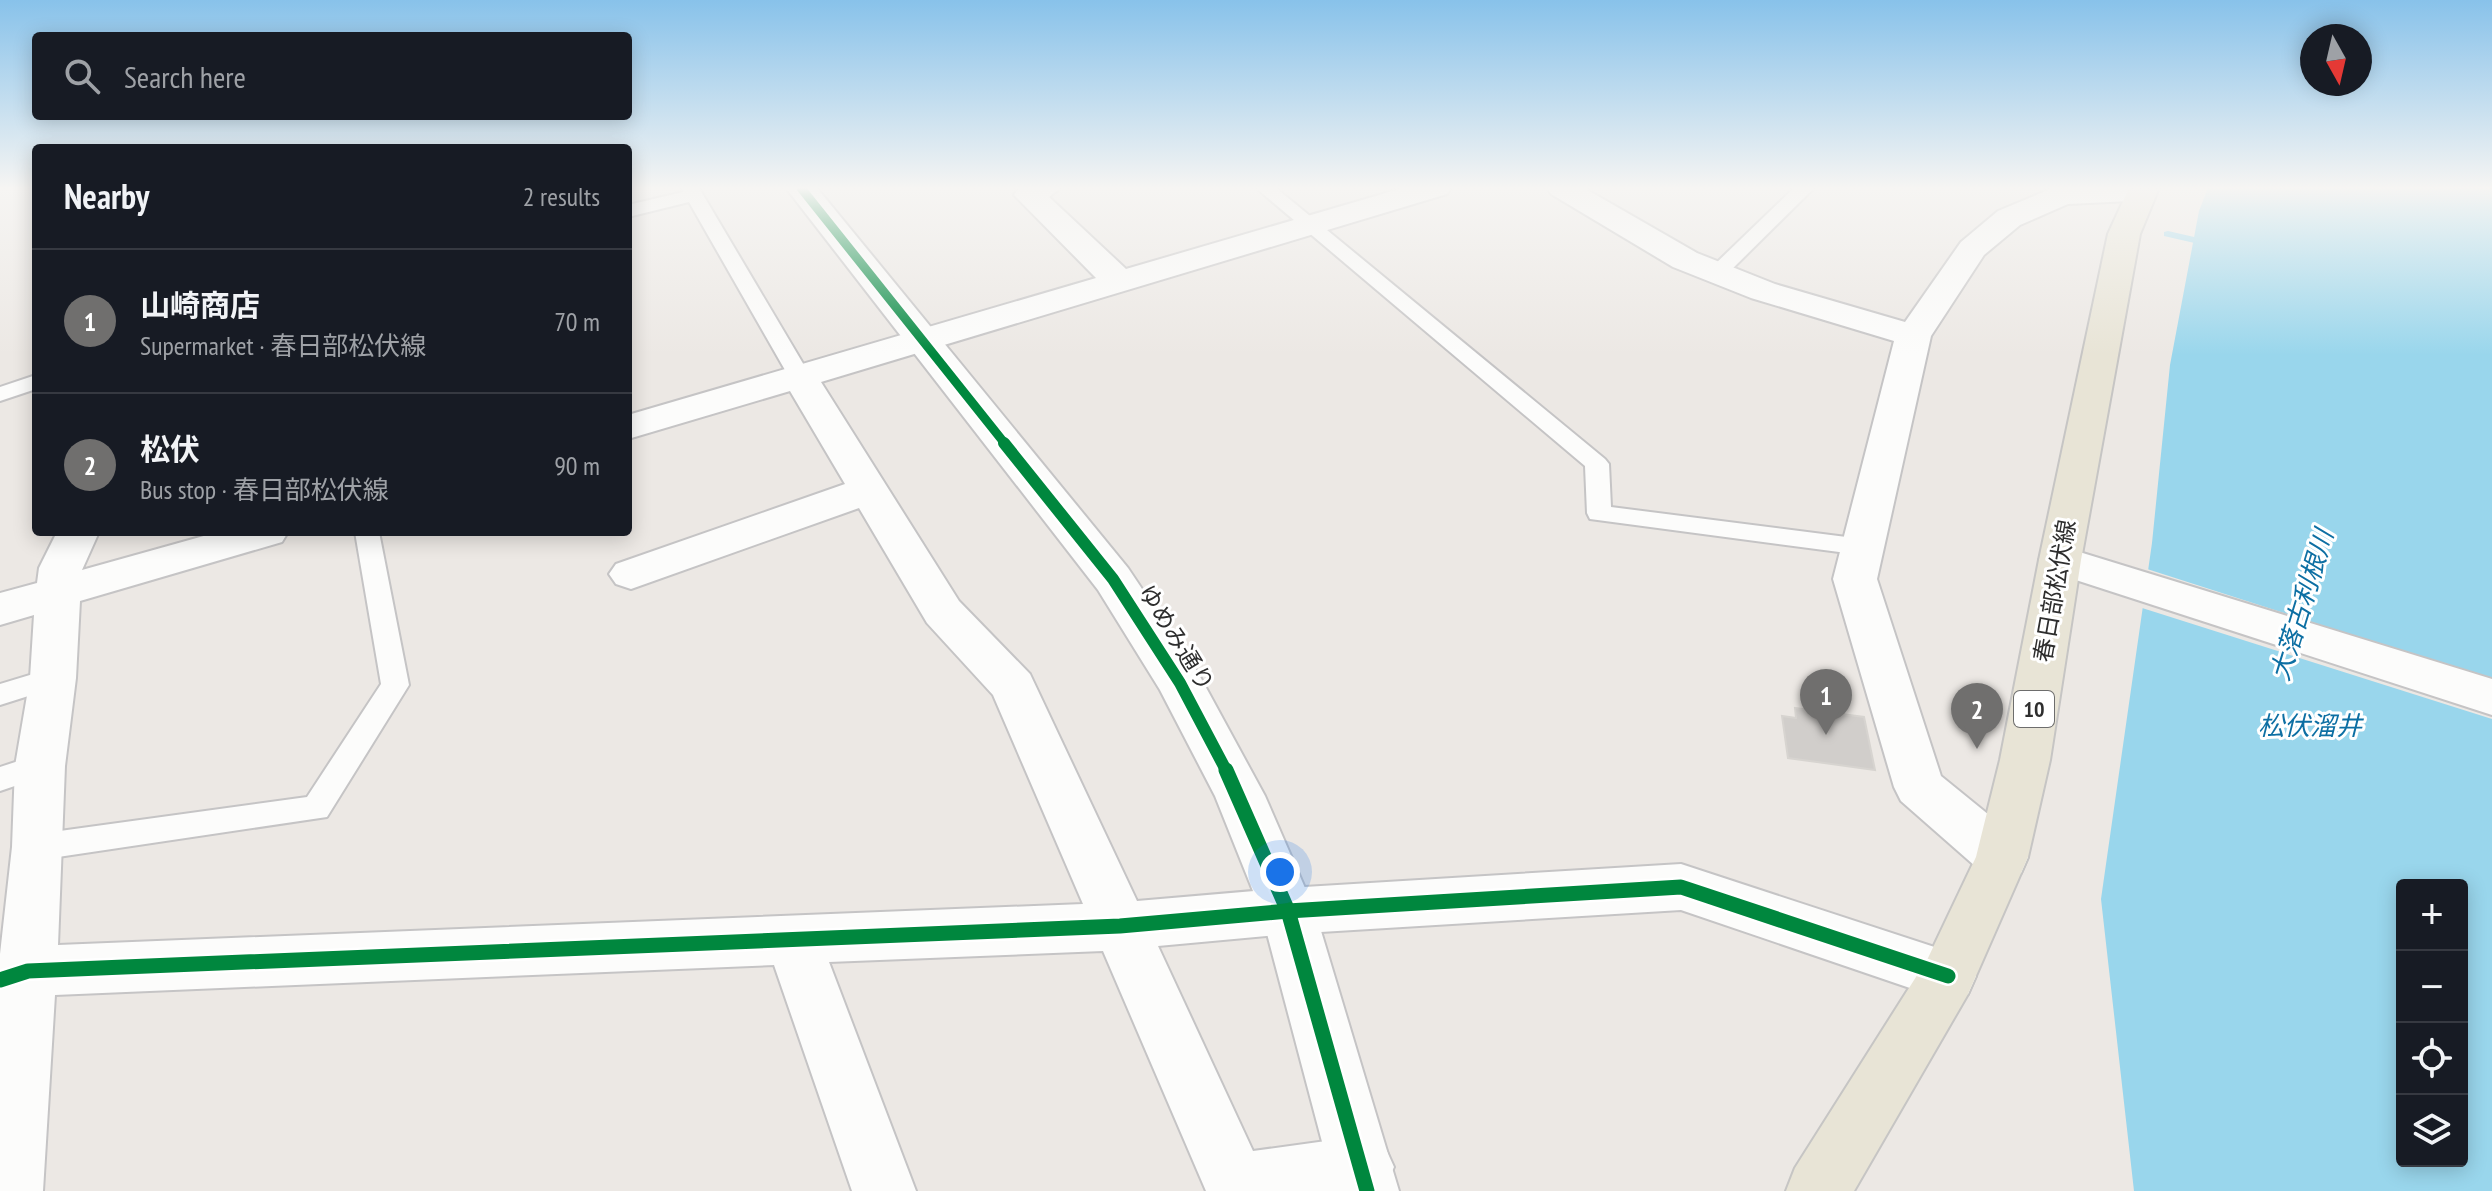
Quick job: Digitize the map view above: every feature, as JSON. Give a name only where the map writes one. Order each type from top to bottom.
[{"type":"main road","name":"春日部松伏線","points":[[1818,1191],[1948,976],[2002,857],[2025,760],[2060,560],[2122,244]]},
{"type":"street","name":"ゆめみ通り","points":[[845,244],[1113,579],[1172,670],[1240,796],[1288,911],[1364,1179]]},
{"type":"street","points":[[1080,244],[1120,282]]},
{"type":"street","points":[[632,426],[1251,244]]},
{"type":"street","points":[[1657,244],[1685,260],[1763,291],[1913,336]]},
{"type":"street","points":[[1978,244],[1913,336],[1855,579],[1919,787],[2002,857]]},
{"type":"street","points":[[800,377],[943,612],[1013,686],[1236,1185],[1364,1179]]},
{"type":"street","points":[[631,574],[869,490]]},
{"type":"street","points":[[11,1191],[14,976],[38,847],[20,772],[53,678],[61,568],[76,536]]},
{"type":"street","points":[[0,609],[253,536]]},
{"type":"street","points":[[2060,560],[2492,697]]},
{"type":"street","points":[[14,976],[1120,926],[1288,911],[1681,887],[1948,976]]},
{"type":"street","points":[[793,940],[884,1191]]},
{"type":"lane","points":[[723,244],[800,377]]},
{"type":"lane","points":[[1327,244],[1597,464],[1599,513],[1862,547]]},
{"type":"lane","points":[[1718,272],[1747,244]]},
{"type":"lane","points":[[0,394],[32,383]]},
{"type":"lane","points":[[38,847],[316,808],[395,685],[368,536]]},
{"type":"lane","points":[[0,695],[53,678]]},
{"type":"water","name":"松伏溜井","points":[[2193,244],[2492,244],[2492,1191],[2134,1191],[2101,899],[2152,543],[2170,365]]},
{"type":"pier","points":[[2144,568],[2492,680],[2492,719],[2139,607]]},
{"type":"building","points":[[1795,708],[1864,717],[1875,770],[1788,758],[1782,716],[1796,718]]},
{"type":"cycle path","points":[[845,244],[1113,579],[1180,683],[1240,796],[1288,911],[1367,1191]]},
{"type":"cycle path","points":[[0,980],[28,971],[1120,926],[1288,911],[1681,887],[1948,976]]},
{"type":"place","name":"山崎商店","points":[[1826,735]]},
{"type":"place","name":"松伏","points":[[1977,749]]},
{"type":"water label","name":"大落古利根川","points":[[2302,605]]}]
